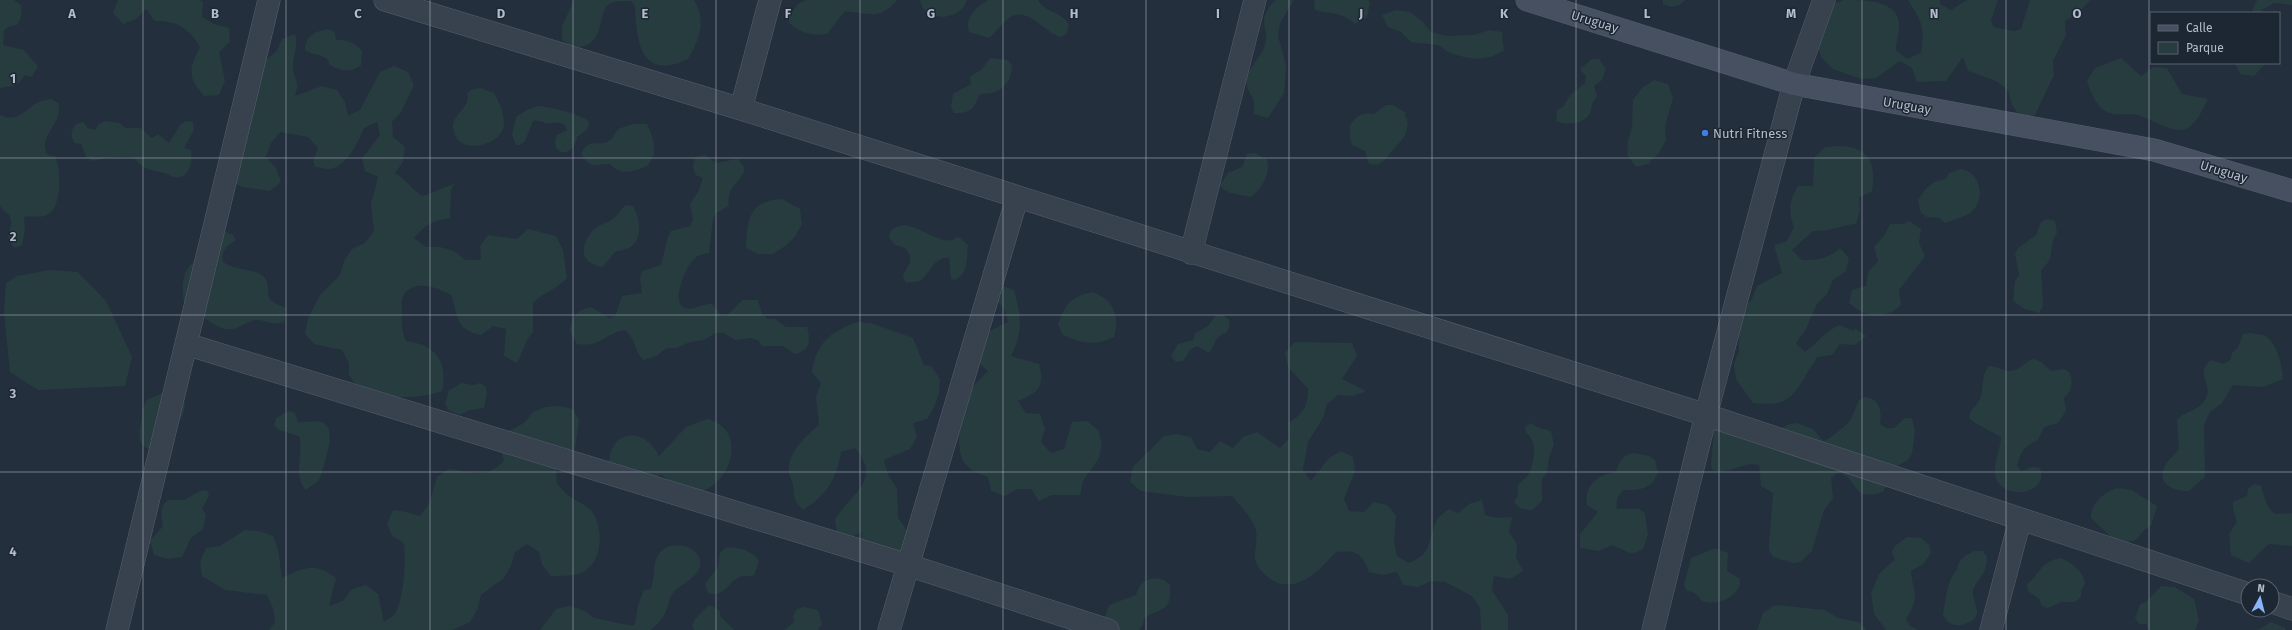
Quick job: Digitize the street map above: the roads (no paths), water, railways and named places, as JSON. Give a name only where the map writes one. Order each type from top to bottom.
[{"type":"main road","name":"Uruguay","points":[[1527,0],[1794,84],[2154,150],[2292,191]]},
{"type":"street","points":[[117,630],[269,0]]},
{"type":"street","points":[[385,0],[740,110],[1706,415],[2020,520],[2240,591]]},
{"type":"street","points":[[740,110],[770,0]]},
{"type":"street","points":[[1191,253],[1255,0]]},
{"type":"street","points":[[1653,630],[1706,415],[1794,84],[1824,0]]},
{"type":"street","points":[[889,630],[1017,198]]},
{"type":"street","points":[[186,344],[908,565],[1108,630]]},
{"type":"street","points":[[1992,630],[2020,520]]},
{"type":"street","points":[[2280,604],[2292,608]]},
{"type":"place","name":"Nutri Fitness","points":[[1705,133]]}]
